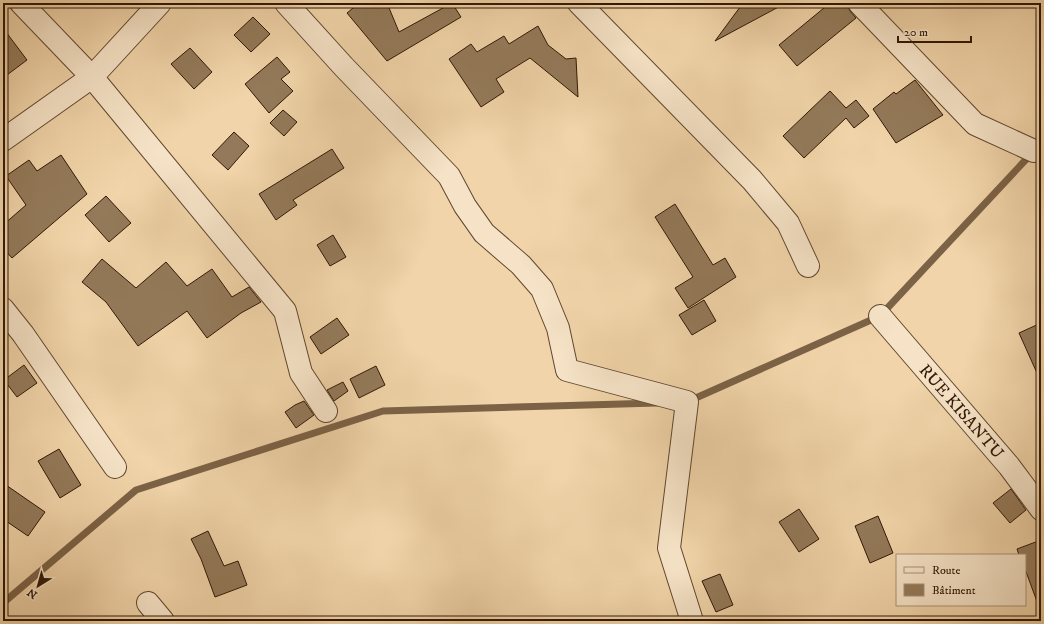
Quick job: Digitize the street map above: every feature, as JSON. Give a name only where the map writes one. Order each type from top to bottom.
[{"type":"street","points":[[21,3],[92,77],[285,311],[301,373],[326,411]]},
{"type":"street","points":[[3,140],[92,77],[160,3]]},
{"type":"street","points":[[286,3],[344,67],[449,176],[465,206],[484,233],[521,265],[542,289],[558,328],[567,370],[687,402],[669,548],[692,621]]},
{"type":"street","points":[[579,3],[752,180],[788,223],[808,266]]},
{"type":"street","points":[[859,3],[975,124],[1034,151]]},
{"type":"street","points":[[3,310],[23,334],[115,467]]},
{"type":"street","name":"RUE KISANTU","points":[[880,316],[1009,466],[1041,509]]},
{"type":"street","points":[[148,603],[163,621]]},
{"type":"building","points":[[359,3],[387,3],[399,32],[452,3],[461,17],[387,61],[347,13]]},
{"type":"building","points":[[743,3],[786,3],[715,41]]},
{"type":"building","points":[[830,3],[847,3],[850,11],[856,18],[797,66],[779,45]]},
{"type":"building","points":[[253,17],[270,34],[251,52],[234,35]]},
{"type":"building","points":[[538,26],[548,45],[566,59],[576,58],[578,97],[530,58],[496,79],[504,92],[481,107],[449,59],[471,44],[477,52],[504,36],[509,44]]},
{"type":"building","points":[[3,28],[27,60],[3,78]]},
{"type":"building","points":[[190,48],[212,72],[194,89],[171,64]]},
{"type":"building","points":[[277,57],[290,72],[281,79],[293,91],[269,113],[245,84]]},
{"type":"building","points":[[915,80],[943,115],[896,143],[873,109],[894,92],[896,94]]},
{"type":"building","points":[[830,91],[846,108],[856,100],[869,116],[854,128],[846,118],[804,158],[783,136]]},
{"type":"building","points":[[283,110],[297,122],[284,136],[270,123]]},
{"type":"building","points":[[234,132],[249,146],[228,170],[212,155]]},
{"type":"building","points":[[332,149],[344,168],[293,200],[297,205],[276,220],[259,194]]},
{"type":"building","points":[[61,155],[87,194],[12,258],[3,248],[3,225],[26,205],[6,176],[29,160],[37,171]]},
{"type":"building","points":[[106,196],[131,223],[109,242],[85,215]]},
{"type":"building","points":[[675,204],[713,265],[725,258],[736,277],[688,308],[675,288],[693,277],[655,217]]},
{"type":"building","points":[[333,235],[346,257],[330,266],[317,245]]},
{"type":"building","points":[[102,259],[136,288],[166,262],[187,286],[212,269],[232,297],[249,287],[261,302],[241,313],[207,338],[187,311],[138,346],[106,302],[82,282]]},
{"type":"building","points":[[704,300],[716,321],[692,335],[679,315]]},
{"type":"building","points":[[337,318],[349,335],[321,354],[310,337]]},
{"type":"building","points":[[1041,323],[1041,382],[1019,333]]},
{"type":"building","points":[[24,365],[37,383],[17,397],[4,380]]},
{"type":"building","points":[[376,366],[385,385],[359,398],[350,379]]},
{"type":"building","points":[[343,382],[348,391],[334,401],[327,390]]},
{"type":"building","points":[[304,401],[314,415],[296,428],[285,412]]},
{"type":"building","points":[[59,449],[81,485],[60,498],[38,461]]},
{"type":"building","points":[[3,483],[45,512],[28,536],[3,519]]},
{"type":"building","points":[[1011,489],[1026,510],[1010,523],[993,503]]},
{"type":"building","points":[[799,509],[819,539],[799,552],[779,522]]},
{"type":"building","points":[[878,516],[893,553],[870,563],[855,526]]},
{"type":"building","points":[[208,531],[224,566],[238,561],[247,585],[215,597],[201,559],[191,539]]},
{"type":"building","points":[[1041,540],[1041,606],[1039,607],[1026,572],[1026,554],[1019,554],[1017,549]]},
{"type":"building","points":[[720,574],[733,605],[716,612],[702,581]]},
{"type":"waterway","points":[[689,401],[880,316],[1032,153]]},
{"type":"waterway","points":[[3,603],[136,490],[383,411],[657,403]]}]
